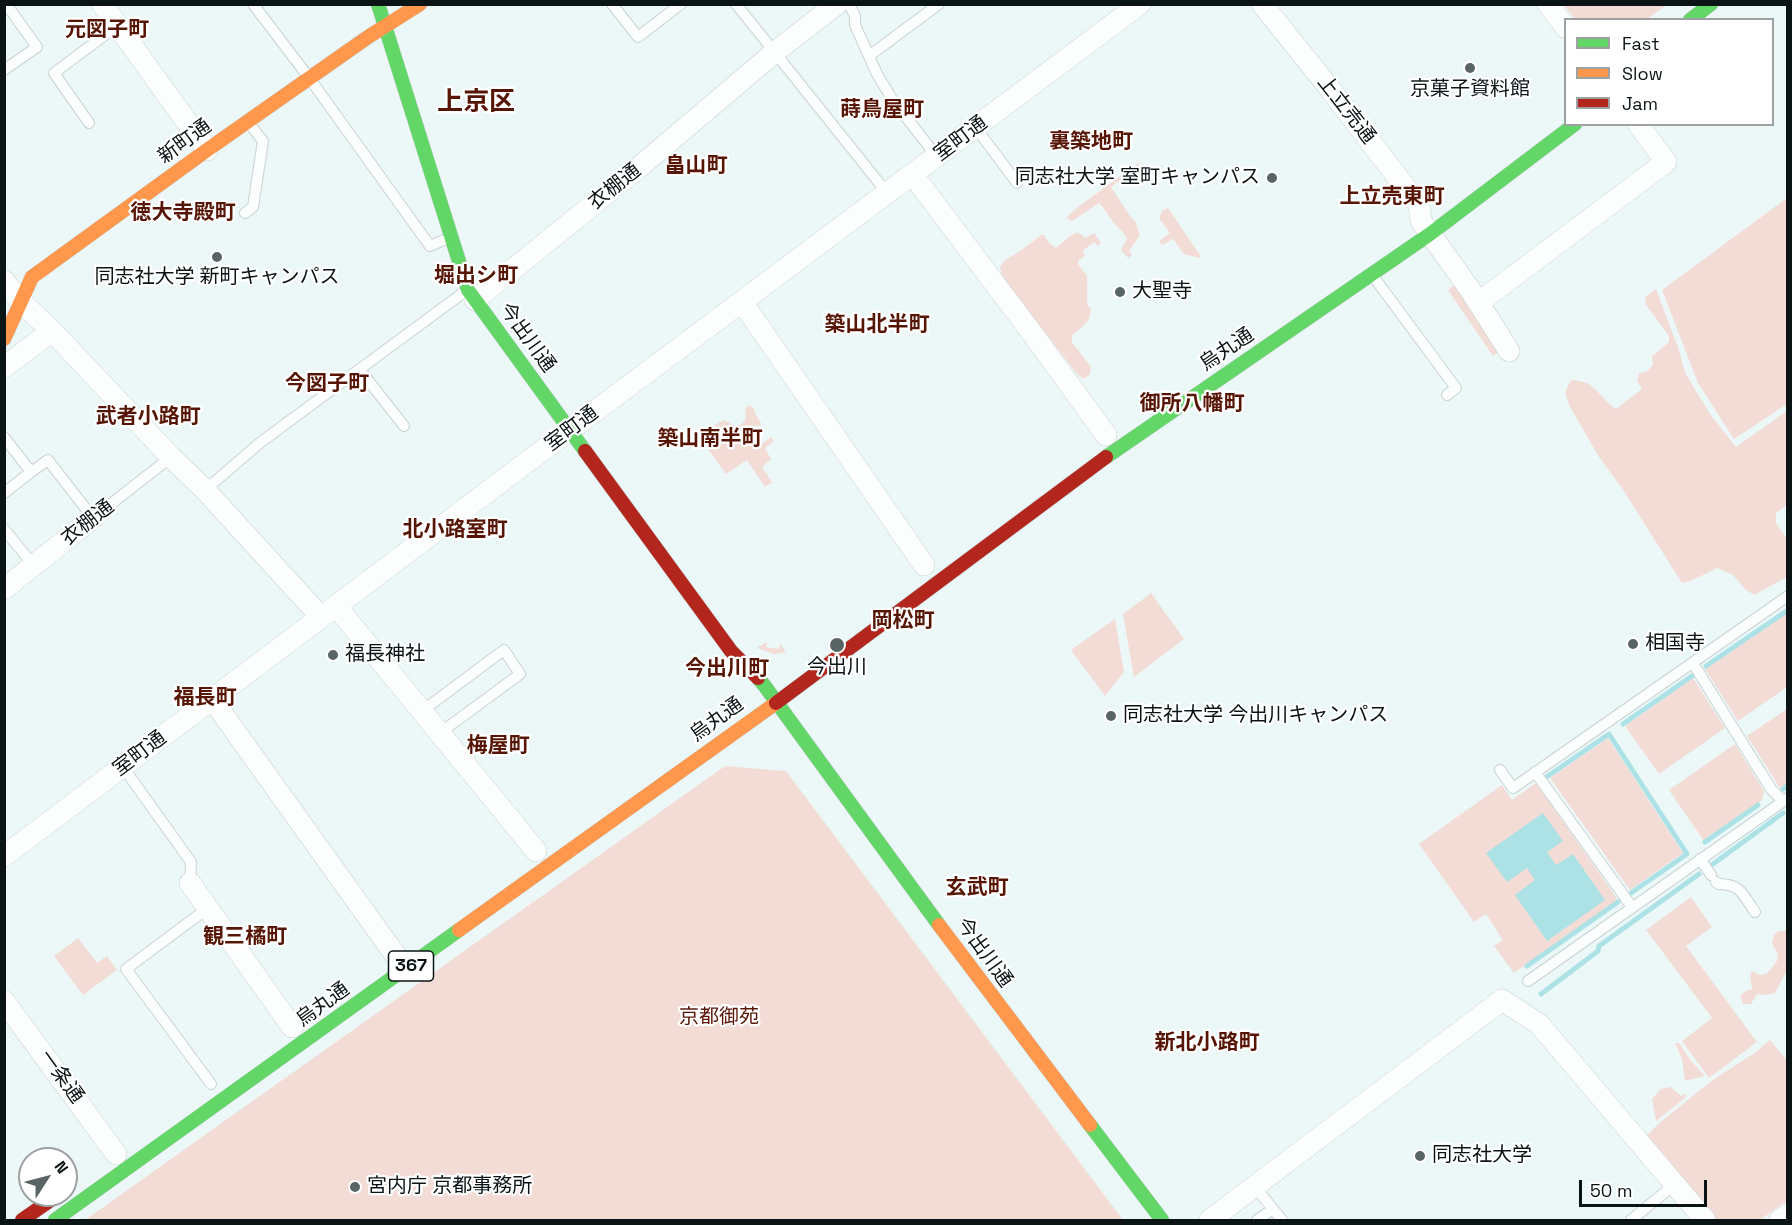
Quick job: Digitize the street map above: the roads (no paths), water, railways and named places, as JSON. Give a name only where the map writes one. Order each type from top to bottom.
[{"type":"main road","name":"今出川通","points":[[378,4],[471,295],[731,651],[763,686],[771,706],[1024,1060]]},
{"type":"main road","name":"新町通","points":[[4,339],[32,277],[248,121],[420,4]]},
{"type":"main road","points":[[1693,18],[1711,4]]},
{"type":"main road","name":"烏丸通","points":[[55,1221],[397,957],[771,706],[1100,460],[1371,273],[1425,223],[1572,126]]},
{"type":"main road","name":"今出川通","points":[[771,706],[1162,1221]]},
{"type":"main road","points":[[22,1221],[41,1207]]},
{"type":"street","points":[[102,4],[207,150]]},
{"type":"street","name":"衣棚通","points":[[471,295],[637,169],[775,52],[837,4]]},
{"type":"street","name":"室町通","points":[[4,856],[1140,4]]},
{"type":"street","name":"上立売通","points":[[1262,4],[1419,205],[1425,223],[1509,351]]},
{"type":"street","points":[[1548,4],[1564,25]]},
{"type":"street","points":[[1478,303],[1666,162],[1639,126]]},
{"type":"street","points":[[913,175],[1106,435]]},
{"type":"street","points":[[4,281],[20,301],[52,331],[171,457],[328,611],[422,711],[536,851]]},
{"type":"street","points":[[742,302],[924,565]]},
{"type":"street","points":[[4,367],[52,331]]},
{"type":"street","name":"衣棚通","points":[[4,589],[93,518]]},
{"type":"street","points":[[212,699],[397,957]]},
{"type":"street","points":[[190,883],[292,1026]]},
{"type":"street","points":[[1210,1221],[1507,996],[1539,1024],[1705,1221]]},
{"type":"street","name":"一条通","points":[[4,1001],[117,1153]]},
{"type":"street","points":[[1780,1221],[1788,1215]]},
{"type":"lane","points":[[4,70],[37,48],[6,4]]},
{"type":"lane","points":[[253,4],[430,246],[451,237]]},
{"type":"lane","points":[[612,4],[638,37],[681,4]]},
{"type":"lane","points":[[736,4],[888,194]]},
{"type":"lane","points":[[849,4],[855,16],[855,25],[877,74],[892,99],[937,157]]},
{"type":"lane","points":[[869,56],[939,4]]},
{"type":"lane","points":[[88,123],[54,74],[117,26]]},
{"type":"lane","points":[[245,213],[253,207],[263,141],[248,121]]},
{"type":"lane","points":[[976,128],[1017,183]]},
{"type":"lane","points":[[1371,273],[1456,388],[1447,395]]},
{"type":"lane","name":"衣棚通","points":[[205,490],[261,442],[360,370],[471,295]]},
{"type":"lane","points":[[360,370],[404,426]]},
{"type":"lane","points":[[4,437],[31,472]]},
{"type":"lane","name":"衣棚通","points":[[93,518],[171,457]]},
{"type":"lane","points":[[4,493],[48,460],[93,518]]},
{"type":"lane","points":[[4,529],[34,566]]},
{"type":"lane","points":[[1500,770],[1513,788],[1788,596]]},
{"type":"lane","points":[[422,711],[504,650],[520,674],[440,734]]},
{"type":"lane","points":[[1528,981],[1785,799],[1771,789],[1696,668]]},
{"type":"lane","points":[[123,767],[191,862],[190,883]]},
{"type":"lane","points":[[1535,772],[1632,908]]},
{"type":"lane","points":[[1700,859],[1719,884],[1731,884],[1737,888],[1755,912]]},
{"type":"lane","points":[[208,908],[126,969],[211,1084]]},
{"type":"lane","points":[[1631,1221],[1674,1185]]},
{"type":"lane","points":[[1255,1187],[1282,1221]]},
{"type":"lane","points":[[1257,1221],[1273,1209]]},
{"type":"water","points":[[1543,813],[1563,841],[1547,852],[1556,865],[1573,854],[1605,900],[1547,941],[1515,895],[1535,880],[1527,868],[1507,882],[1486,853]]},
{"type":"waterway","points":[[1706,666],[1788,610]]},
{"type":"waterway","points":[[1623,724],[1692,676]]},
{"type":"waterway","points":[[1548,776],[1609,734],[1687,854],[1631,893]]},
{"type":"waterway","points":[[1783,789],[1788,785]]},
{"type":"waterway","points":[[1705,842],[1758,805]]},
{"type":"waterway","points":[[1713,864],[1783,813]]},
{"type":"waterway","points":[[1541,994],[1598,951],[1599,946],[1699,874]]},
{"type":"waterway","points":[[1527,966],[1618,902]]},
{"type":"place","name":"京菓子資料館","points":[[1470,68]]},
{"type":"place","name":"同志社大学 室町キャンパス","points":[[1272,178]]},
{"type":"place","name":"同志社大学 新町キャンパス","points":[[217,257]]},
{"type":"place","name":"大聖寺","points":[[1120,292]]},
{"type":"place","name":"相国寺","points":[[1633,644]]},
{"type":"place","name":"今出川","points":[[837,645]]},
{"type":"place","name":"福長神社","points":[[333,655]]},
{"type":"place","name":"同志社大学 今出川キャンパス","points":[[1111,716]]},
{"type":"place","name":"同志社大学","points":[[1420,1156]]},
{"type":"place","name":"宮内庁 京都事務所","points":[[355,1187]]},
{"type":"district","name":"元図子町","points":[[107,30]]},
{"type":"district","name":"上京区","points":[[476,103]]},
{"type":"district","name":"蒔鳥屋町","points":[[882,110]]},
{"type":"district","name":"裏築地町","points":[[1091,142]]},
{"type":"district","name":"畠山町","points":[[696,166]]},
{"type":"district","name":"上立売東町","points":[[1392,197]]},
{"type":"district","name":"徳大寺殿町","points":[[183,213]]},
{"type":"district","name":"堀出シ町","points":[[476,276]]},
{"type":"district","name":"築山北半町","points":[[877,325]]},
{"type":"district","name":"今図子町","points":[[327,384]]},
{"type":"district","name":"御所八幡町","points":[[1192,404]]},
{"type":"district","name":"武者小路町","points":[[148,417]]},
{"type":"district","name":"築山南半町","points":[[710,439]]},
{"type":"district","name":"北小路室町","points":[[455,530]]},
{"type":"district","name":"岡松町","points":[[903,621]]},
{"type":"district","name":"今出川町","points":[[727,669]]},
{"type":"district","name":"福長町","points":[[205,698]]},
{"type":"district","name":"梅屋町","points":[[498,746]]},
{"type":"district","name":"玄武町","points":[[977,888]]},
{"type":"district","name":"観三橘町","points":[[245,937]]},
{"type":"district","name":"新北小路町","points":[[1207,1043]]},
{"type":"park label","name":"京都御苑","points":[[719,1018]]}]
